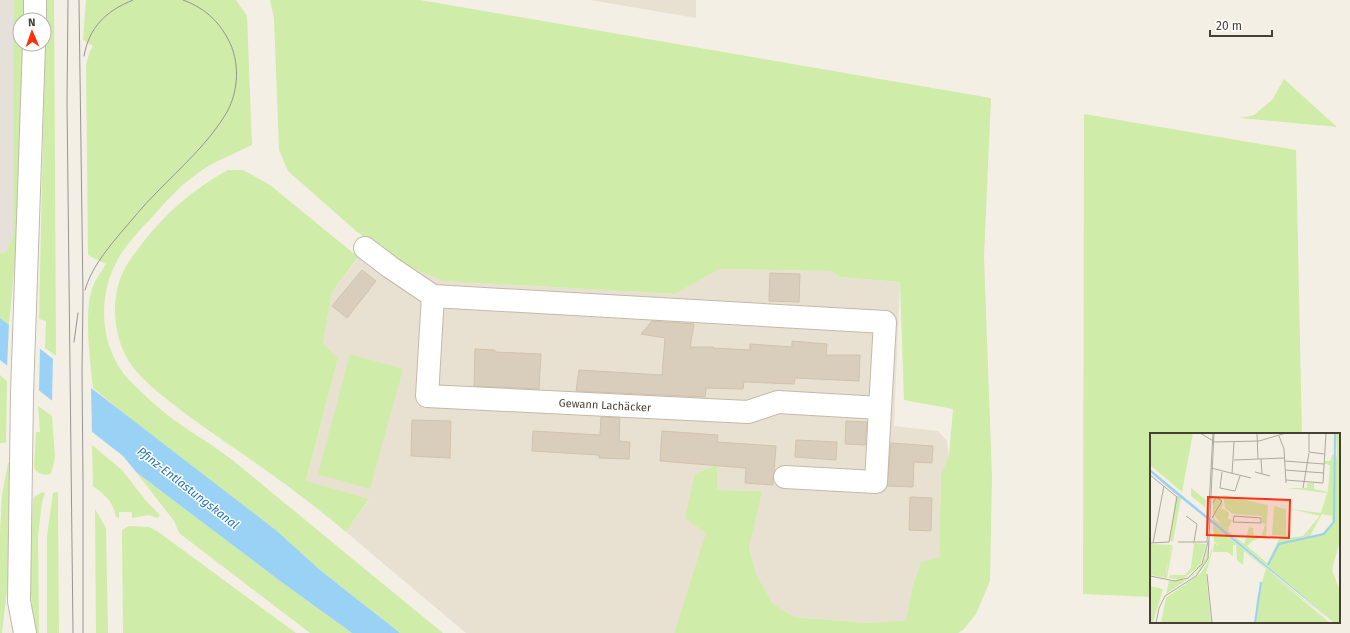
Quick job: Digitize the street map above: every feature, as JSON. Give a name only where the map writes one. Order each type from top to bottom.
[{"type":"street","points":[[35,0],[35,12]]},
{"type":"street","points":[[25,633],[19,601],[22,394],[34,52]]},
{"type":"street","points":[[365,248],[433,296],[885,322],[876,482],[786,477]]},
{"type":"street","name":"Gewann Lachäcker","points":[[433,296],[427,396],[748,412],[778,402],[880,408]]},
{"type":"street","points":[[12,633],[19,601]]},
{"type":"shaded area","points":[[0,0],[17,0],[17,12],[12,12],[12,52],[16,52],[13,236],[6,252],[0,254]]},
{"type":"shaded area","points":[[590,0],[696,0],[696,18]]},
{"type":"shaded area","points":[[371,241],[397,260],[421,272],[445,281],[675,294],[720,269],[831,271],[840,277],[900,282],[894,426],[938,431],[947,441],[949,456],[941,473],[939,558],[912,589],[906,622],[867,623],[794,617],[772,603],[756,573],[749,548],[761,491],[717,490],[717,466],[707,533],[674,633],[466,633],[346,532],[369,500],[306,482],[338,358],[323,343],[332,292]]},
{"type":"green space","points":[[14,0],[24,0],[24,12],[14,12]]},
{"type":"green space","points":[[46,0],[54,0],[56,356],[45,348],[46,321],[39,319],[45,52],[52,52],[52,12],[46,12]]},
{"type":"green space","points":[[86,0],[236,0],[247,16],[252,145],[211,165],[186,183],[169,198],[139,231],[118,259],[111,273],[107,287],[104,317],[110,347],[116,361],[129,380],[164,412],[233,461],[443,633],[400,633],[320,570],[277,531],[127,416],[93,388],[88,337],[88,311],[92,289],[96,279],[106,264],[88,255],[86,65],[93,46],[83,40]]},
{"type":"green space","points":[[270,0],[420,0],[991,98],[984,257],[992,477],[990,581],[976,614],[963,630],[958,633],[674,633],[706,533],[685,518],[695,474],[717,465],[717,490],[762,491],[749,548],[756,573],[772,603],[794,617],[867,623],[906,621],[912,589],[921,562],[939,558],[941,473],[949,456],[953,409],[904,400],[900,282],[840,277],[831,271],[720,269],[675,294],[444,281],[421,272],[397,260],[356,231],[288,171],[279,150],[274,18]]},
{"type":"green space","points":[[14,52],[23,52],[15,260],[9,325],[0,318],[0,254],[6,252],[13,236]]},
{"type":"green space","points":[[1284,79],[1337,127],[1240,118],[1254,115],[1272,100]]},
{"type":"green space","points":[[1084,114],[1296,150],[1302,433],[1150,433],[1150,597],[1083,594]]},
{"type":"green space","points":[[228,170],[243,170],[270,185],[358,257],[332,292],[323,343],[338,358],[306,481],[369,499],[346,532],[287,485],[169,401],[137,372],[127,358],[120,342],[115,315],[116,296],[120,279],[128,263],[135,252],[168,214],[202,186]]},
{"type":"green space","points":[[350,354],[403,369],[370,489],[318,474]]},
{"type":"green space","points":[[0,375],[7,381],[6,443],[0,443]]},
{"type":"green space","points":[[38,406],[52,416],[55,458],[51,474],[48,475],[39,473],[34,468],[36,432],[40,432]]},
{"type":"green space","points":[[92,445],[122,470],[147,502],[160,515],[158,518],[149,515],[132,518],[132,512],[119,512],[119,518],[116,517],[113,507],[108,500],[93,486]]},
{"type":"green space","points":[[8,463],[10,463],[8,580],[2,633],[0,633],[0,533],[2,495]]},
{"type":"green space","points":[[136,472],[280,581],[352,633],[310,633],[179,533],[174,521]]},
{"type":"green space","points":[[43,492],[45,494],[42,502],[38,536],[39,633],[34,633],[30,579],[33,499],[35,496]]},
{"type":"green space","points":[[58,492],[59,633],[47,633],[47,536],[53,493]]},
{"type":"green space","points":[[95,509],[106,528],[108,633],[96,633]]},
{"type":"green space","points":[[129,526],[149,527],[157,531],[296,633],[123,633],[122,530]]},
{"type":"water","name":"Pfinz-Entlastungskanal","points":[[0,318],[277,531],[320,570],[400,633],[352,633],[280,581],[136,472],[123,456],[0,360]]},
{"type":"pier","points":[[9,322],[40,347],[39,393],[7,369]]},
{"type":"pier","points":[[53,356],[91,386],[92,434],[52,403]]},
{"type":"building","points":[[362,270],[376,281],[347,318],[332,306]]},
{"type":"building","points":[[770,273],[800,274],[799,302],[769,301]]},
{"type":"building","points":[[652,321],[694,324],[690,347],[750,350],[750,344],[792,347],[792,341],[827,344],[826,355],[860,355],[859,381],[795,378],[794,384],[744,382],[743,389],[706,388],[705,397],[576,391],[579,370],[662,375],[665,338],[641,334]]},
{"type":"building","points":[[475,349],[495,350],[495,352],[541,354],[539,389],[474,386]]},
{"type":"building","points":[[601,417],[620,418],[619,441],[630,442],[629,459],[599,458],[599,455],[532,451],[533,431],[600,435]]},
{"type":"building","points":[[412,420],[451,421],[450,458],[411,456]]},
{"type":"building","points":[[846,421],[867,422],[865,445],[845,444]]},
{"type":"building","points":[[662,431],[718,435],[717,442],[776,446],[773,485],[745,483],[746,468],[660,461]]},
{"type":"building","points":[[796,440],[837,442],[836,460],[795,457]]},
{"type":"building","points":[[891,443],[933,446],[932,463],[914,462],[913,487],[887,486]]},
{"type":"building","points":[[910,497],[932,498],[931,531],[909,530]]},
{"type":"tram line","points":[[68,0],[67,102],[73,633]]},
{"type":"tram line","points":[[79,0],[83,296],[83,633]]},
{"type":"tram line","points":[[84,56],[90,37],[100,21],[115,9],[133,0]]},
{"type":"tram line","points":[[85,290],[91,275],[108,248],[147,203],[212,134],[227,112],[231,103],[236,85],[236,66],[235,57],[228,39],[215,20],[197,6],[183,0]]},
{"type":"tram line","points":[[74,342],[78,313]]}]
